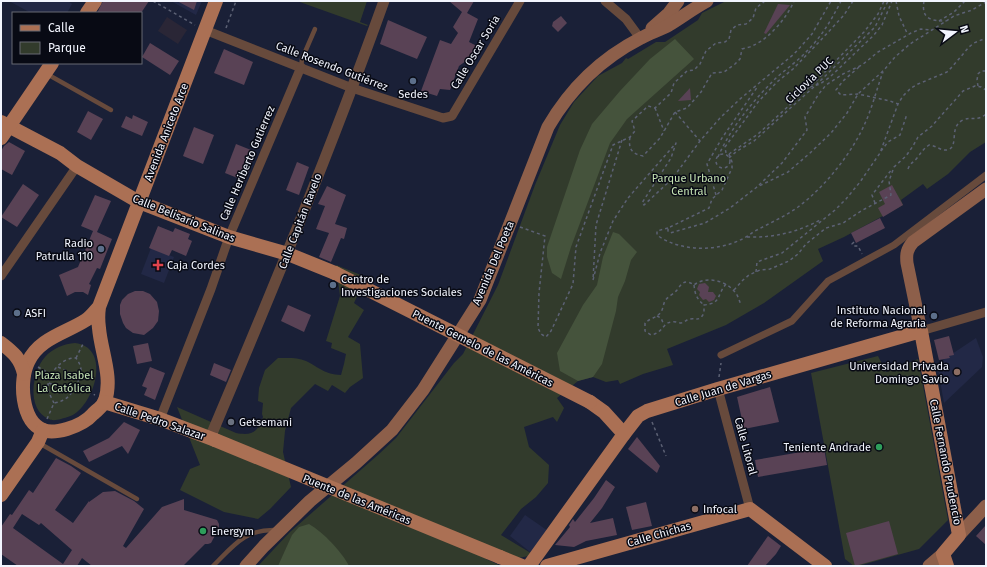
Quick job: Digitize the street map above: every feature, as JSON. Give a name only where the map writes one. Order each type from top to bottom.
[{"type":"main road","points":[[88,12],[95,1]]},
{"type":"main road","name":"Avenida Aniceto Arce","points":[[104,402],[106,393],[106,371],[99,329],[99,307],[139,202],[200,27],[216,1]]},
{"type":"main road","name":"Avenida Del Poeta","points":[[246,566],[310,501],[375,447],[405,414],[433,374],[480,300],[541,144],[548,127],[558,110],[571,94],[600,65],[640,38],[669,13],[678,1]]},
{"type":"main road","name":"Avenida Del Poeta","points":[[640,38],[668,26],[707,1]]},
{"type":"main road","points":[[1,138],[5,124],[49,68]]},
{"type":"main road","name":"Calle Belisario Salinas","points":[[5,124],[60,153],[77,166],[139,202],[229,237],[288,254],[334,273]]},
{"type":"main road","points":[[58,158],[77,166]]},
{"type":"main road","name":"Calle Fernando Prudencio","points":[[959,535],[906,255],[908,248],[913,242],[986,189]]},
{"type":"main road","name":"Puente Gemelo de las Américas","points":[[334,273],[590,402],[604,412],[624,434]]},
{"type":"main road","name":"Avenida Aniceto Arce","points":[[42,430],[34,423],[28,414],[23,392],[24,374],[28,362],[41,344],[87,320],[99,307]]},
{"type":"main road","name":"Calle Juan de Vargas","points":[[529,566],[638,416],[648,411],[718,388],[921,331]]},
{"type":"main road","points":[[7,347],[26,350],[41,344]]},
{"type":"main road","points":[[7,347],[20,362],[24,374]]},
{"type":"main road","points":[[1,495],[42,430],[52,431],[74,427],[87,420],[104,402]]},
{"type":"main road","name":"Calle Pedro Salazar","points":[[104,402],[160,419],[212,439]]},
{"type":"main road","name":"Puente de las Américas","points":[[212,439],[522,566]]},
{"type":"main road","points":[[929,566],[945,560],[959,535],[986,506]]},
{"type":"main road","points":[[750,509],[825,566]]},
{"type":"main road","name":"Calle Chichas","points":[[547,566],[750,509]]},
{"type":"street","name":"Calle Capitán Ravelo","points":[[212,439],[288,254],[384,1]]},
{"type":"street","name":"Calle Oscar Soria","points":[[452,116],[520,1]]},
{"type":"street","points":[[606,1],[626,19],[640,38]]},
{"type":"street","name":"Calle Rosendo Gutiérrez","points":[[200,27],[352,88],[443,118],[452,116]]},
{"type":"street","name":"Calle Heriberto Gutierrez","points":[[160,419],[211,289],[229,237],[301,67]]},
{"type":"street","points":[[1,276],[77,166]]},
{"type":"street","points":[[721,355],[792,321],[828,281],[894,245],[986,175]]},
{"type":"street","name":"Calle Juan de Vargas","points":[[921,331],[986,312]]},
{"type":"street","name":"Calle Litoral","points":[[718,388],[750,509]]},
{"type":"lane","name":"Calle Heriberto Gutierrez","points":[[301,67],[302,59],[315,29]]},
{"type":"lane","points":[[49,68],[111,110]]},
{"type":"lane","points":[[42,430],[137,499]]},
{"type":"lane","points":[[213,566],[237,542],[249,534],[262,530],[280,530]]},
{"type":"path","points":[[153,1],[200,27]]},
{"type":"path","points":[[226,28],[236,1]]},
{"type":"path","points":[[655,108],[671,93],[674,83],[687,71],[694,70],[700,64],[706,51],[716,43],[725,42],[729,39],[731,30],[737,25],[746,24],[753,18],[756,8],[765,1]]},
{"type":"path","points":[[630,137],[629,144],[632,152],[643,156],[660,138],[675,112],[687,108],[701,92],[712,73],[724,72],[740,59],[742,49],[755,45],[769,35],[791,9],[794,1]]},
{"type":"path","points":[[622,140],[596,225],[593,280],[600,253],[613,221],[628,198],[676,143],[671,158],[642,203],[644,205],[672,179],[700,141],[740,99],[794,54],[812,34],[831,1]]},
{"type":"path","name":"Ciclovía PUC","points":[[841,1],[826,30],[799,59],[777,77],[753,102],[723,146],[716,163],[721,168],[728,166],[730,162],[729,156],[754,141],[816,85],[875,27],[888,1]]},
{"type":"path","points":[[826,217],[806,228],[792,232],[768,236],[747,237],[717,248],[683,247],[662,239],[657,235],[657,230],[668,228],[709,208],[712,199],[722,190],[732,168],[732,162],[726,154],[725,147],[758,102],[820,42],[853,1]]},
{"type":"path","points":[[718,157],[724,155],[729,156],[758,134],[809,87],[864,32],[878,14],[884,1]]},
{"type":"path","points":[[809,87],[820,84],[830,77],[874,35],[882,25],[892,1]]},
{"type":"path","points":[[896,1],[899,16],[908,35]]},
{"type":"path","points":[[924,1],[925,13],[928,18],[932,20],[946,21]]},
{"type":"path","points":[[939,21],[954,12],[966,1]]},
{"type":"path","points":[[757,187],[788,172],[810,153],[831,133],[858,94],[910,44],[954,16],[972,10],[986,2]]},
{"type":"path","points":[[898,104],[858,94],[841,95],[836,90],[843,81],[878,52],[921,29],[932,30]]},
{"type":"path","points":[[880,153],[898,104],[911,88],[946,72],[969,47],[986,38]]},
{"type":"path","points":[[668,228],[670,233],[705,223],[730,208],[757,187],[782,163],[807,130],[805,117],[818,95],[826,85],[843,74],[862,65]]},
{"type":"path","points":[[747,237],[753,232],[799,206],[826,182],[840,165],[866,121],[884,70]]},
{"type":"path","points":[[978,86],[978,74],[981,71],[986,72]]},
{"type":"path","points":[[716,195],[707,164],[722,138],[759,84]]},
{"type":"path","points":[[875,203],[872,195],[894,167],[906,156],[918,137],[932,126],[963,91],[974,86],[986,89]]},
{"type":"path","points":[[510,224],[545,236],[539,293],[538,328],[541,334],[546,337],[551,331],[573,284],[576,247],[613,145],[630,137],[635,131],[632,121],[648,106],[655,108]]},
{"type":"path","points":[[655,108],[664,131]]},
{"type":"path","points":[[675,112],[700,141]]},
{"type":"path","points":[[756,272],[757,262],[782,253],[846,199],[888,142],[900,135],[907,114]]},
{"type":"path","points":[[908,169],[910,164],[916,160],[922,151],[929,145],[934,145],[942,150],[950,148],[954,141],[954,130],[959,122],[964,119],[980,119],[986,114]]},
{"type":"path","points":[[723,146],[724,155]]},
{"type":"path","points":[[734,290],[743,280],[756,272],[770,269],[789,261],[798,254],[806,244],[826,228],[843,223],[891,195],[889,181],[894,167]]},
{"type":"path","points":[[854,242],[852,244],[854,246],[858,246],[866,260]]},
{"type":"path","points":[[694,285],[698,282],[709,280],[726,284],[734,290],[741,305]]},
{"type":"path","points":[[688,282],[694,285],[697,299],[704,305],[704,313],[700,318],[696,320],[690,319],[680,323],[670,321],[656,334],[651,335],[645,331],[645,323],[661,312],[665,301],[681,284],[688,282]]},
{"type":"path","points":[[704,305],[717,301],[726,284]]},
{"type":"path","points":[[657,316],[661,318],[664,325]]},
{"type":"path","points":[[76,358],[82,344]]},
{"type":"path","points":[[718,388],[721,355]]},
{"type":"path","points":[[42,430],[54,403],[50,394],[49,383],[52,375],[62,361],[76,358]]},
{"type":"path","points":[[54,403],[66,400],[76,386],[80,377],[81,368],[76,358]]},
{"type":"path","points":[[58,367],[80,377]]},
{"type":"path","points":[[38,368],[52,375]]},
{"type":"path","points":[[49,383],[72,393]]},
{"type":"path","points":[[76,386],[91,392]]},
{"type":"path","points":[[648,411],[666,456]]},
{"type":"shaded area","points":[[9,1],[68,1],[72,4],[68,12],[29,12]]},
{"type":"shaded area","points":[[171,1],[202,1],[196,15]]},
{"type":"shaded area","points":[[167,17],[187,30],[178,44],[158,31]]},
{"type":"shaded area","name":"Caja Cordes","points":[[151,248],[174,257],[164,283],[141,274]]},
{"type":"shaded area","name":"Universidad Privada Domingo Savio","points":[[976,338],[983,357],[982,367],[944,403],[937,364]]},
{"type":"shaded area","points":[[525,515],[551,533],[534,555],[510,536]]},
{"type":"green space","points":[[297,1],[367,1],[360,22],[368,25],[367,26]]},
{"type":"green space","name":"Parque Urbano Central","points":[[726,1],[986,1],[986,142],[970,152],[948,174],[927,189],[923,184],[901,200],[903,205],[844,237],[818,249],[823,261],[764,303],[726,325],[667,349],[673,365],[643,374],[620,384],[618,380],[606,382],[593,377],[578,381],[557,398],[564,408],[557,422],[553,417],[524,427],[529,447],[549,465],[548,483],[536,497],[521,509],[501,535],[534,555],[518,558],[482,543],[486,559],[501,566],[258,566],[290,532],[396,438],[454,363],[463,354],[498,285],[535,185],[560,125],[574,102],[598,76],[622,63],[626,58],[628,59],[656,42],[665,42],[698,20],[702,13]]},
{"type":"green space","points":[[675,39],[694,59],[627,119],[610,143],[571,247],[561,279],[552,273],[547,257],[547,247],[580,150],[592,124],[650,59]]},
{"type":"green space","points":[[613,232],[619,234],[637,252],[631,260],[625,281],[618,297],[616,311],[602,364],[593,377],[578,381],[560,371],[557,353],[583,305],[597,285],[603,257]]},
{"type":"green space","points":[[336,265],[366,277],[354,303],[364,310],[348,337],[360,344],[363,378],[350,387],[345,393],[332,385],[328,391],[315,384],[291,408],[285,431],[283,452],[291,487],[258,519],[224,512],[180,490],[190,469],[200,465],[177,407],[236,433],[246,434],[254,432],[259,426],[263,417],[263,403],[258,401],[259,388],[265,370],[278,358],[303,360],[326,372],[341,375],[346,354],[331,348],[332,343],[326,341],[340,296]]},
{"type":"green space","name":"Plaza Isabel La Católica","points":[[75,343],[86,346],[92,353],[96,362],[94,384],[84,405],[75,413],[61,419],[50,420],[42,414],[37,407],[34,399],[34,380],[40,363],[45,357],[63,345]]},
{"type":"green space","name":"Teniente Andrade","points":[[878,356],[886,372],[918,359],[948,520],[919,549],[854,566],[845,559],[811,373]]},
{"type":"green space","points":[[309,524],[332,543],[349,566],[278,566],[292,535],[299,527]]},
{"type":"building","points":[[103,1],[149,1],[142,12],[98,12]]},
{"type":"building","points":[[177,1],[197,1],[194,10]]},
{"type":"building","points":[[449,1],[474,1],[467,13],[478,19],[469,42],[479,47],[470,58],[459,66],[450,90],[440,89],[437,96],[421,91],[440,40],[451,44],[458,33],[453,27],[462,12]]},
{"type":"building","points":[[778,4],[790,5],[766,34],[764,33]]},
{"type":"building","points":[[561,16],[567,23],[558,32],[552,26],[553,22]]},
{"type":"building","points":[[388,20],[427,37],[417,59],[380,44]]},
{"type":"building","points":[[150,43],[179,61],[170,75],[142,57]]},
{"type":"building","points":[[224,49],[253,62],[244,85],[214,73]]},
{"type":"building","points":[[690,88],[691,100],[678,101]]},
{"type":"building","points":[[88,111],[103,119],[91,140],[77,132]]},
{"type":"building","points":[[133,115],[148,122],[142,136],[121,127],[126,116],[132,119]]},
{"type":"building","points":[[194,127],[214,135],[203,164],[183,156]]},
{"type":"building","points":[[9,142],[25,151],[12,175],[1,169],[1,151]]},
{"type":"building","points":[[236,144],[256,152],[245,181],[225,173]]},
{"type":"building","points":[[297,162],[309,167],[299,195],[286,190]]},
{"type":"building","points":[[23,184],[39,195],[17,227],[1,217]]},
{"type":"building","points":[[892,185],[903,205],[883,217],[878,208],[885,204],[879,192]]},
{"type":"building","points":[[327,186],[346,195],[335,224],[347,228],[344,239],[341,238],[331,262],[319,257],[329,233],[316,229],[325,206],[318,204]]},
{"type":"building","points":[[95,195],[111,201],[97,232],[112,239],[100,269],[97,268],[89,284],[91,285],[88,295],[83,292],[75,292],[67,296],[59,275],[78,267],[93,231],[81,226]]},
{"type":"building","points":[[880,218],[885,228],[856,243],[851,233]]},
{"type":"building","points":[[158,226],[173,232],[175,228],[190,234],[188,239],[192,241],[186,256],[172,250],[169,256],[149,248]]},
{"type":"building","points":[[705,283],[709,287],[708,292],[713,292],[716,296],[714,300],[709,302],[706,299],[703,300],[697,289],[699,284]]},
{"type":"building","points":[[135,291],[143,291],[150,294],[157,302],[159,311],[158,321],[153,328],[144,335],[133,333],[126,328],[120,314],[120,305],[122,300],[128,294]]},
{"type":"building","points":[[288,305],[311,315],[304,332],[281,321]]},
{"type":"building","points":[[949,336],[954,355],[949,356],[950,358],[939,360],[934,340]]},
{"type":"building","points":[[148,343],[152,361],[137,364],[133,346]]},
{"type":"building","points":[[214,363],[231,370],[226,382],[210,375]]},
{"type":"building","points":[[150,367],[165,373],[155,400],[144,395],[147,388],[142,386]]},
{"type":"building","points":[[770,387],[779,422],[744,429],[737,397]]},
{"type":"building","points":[[124,422],[140,430],[128,454],[122,446],[89,462],[83,451],[109,438]]},
{"type":"building","points":[[637,437],[660,466],[657,473],[628,449]]},
{"type":"building","points":[[824,448],[827,465],[758,477],[755,460]]},
{"type":"building","points":[[56,458],[81,473],[55,510],[73,523],[89,501],[103,492],[115,491],[134,501],[144,509],[123,546],[126,548],[162,507],[184,499],[184,510],[217,520],[219,528],[211,543],[205,544],[183,566],[92,566],[82,558],[77,566],[18,566],[1,554],[1,527],[10,514],[12,515],[29,490],[33,493]],"holes":[[[22,514],[39,525],[41,523],[72,550],[63,564],[13,528]]]},
{"type":"building","points":[[606,480],[615,487],[602,508],[590,523],[613,518],[617,535],[586,541],[574,547],[555,545],[570,527],[569,525],[573,519],[575,522]]},
{"type":"building","points":[[646,502],[652,526],[632,530],[626,507]]},
{"type":"building","points":[[889,521],[898,554],[855,566],[846,533]]},
{"type":"building","points":[[986,525],[986,545],[976,536]]},
{"type":"building","points":[[768,536],[781,546],[776,554],[765,566],[747,566]]},
{"type":"place","name":"Sedes","points":[[413,81]]},
{"type":"place","name":"Radio Patrulla 110","points":[[101,249]]},
{"type":"place","name":"Caja Cordes","points":[[158,265]]},
{"type":"place","name":"Centro de Investigaciones Sociales","points":[[333,285]]},
{"type":"place","name":"ASFI","points":[[17,313]]},
{"type":"place","name":"Instituto Nacional de Reforma Agraria","points":[[934,316]]},
{"type":"place","name":"Universidad Privada Domingo Savio","points":[[957,372]]},
{"type":"place","name":"Getsemani","points":[[231,422]]},
{"type":"place","name":"Teniente Andrade","points":[[879,447]]},
{"type":"place","name":"Infocal","points":[[695,509]]},
{"type":"place","name":"Energym","points":[[203,531]]}]
